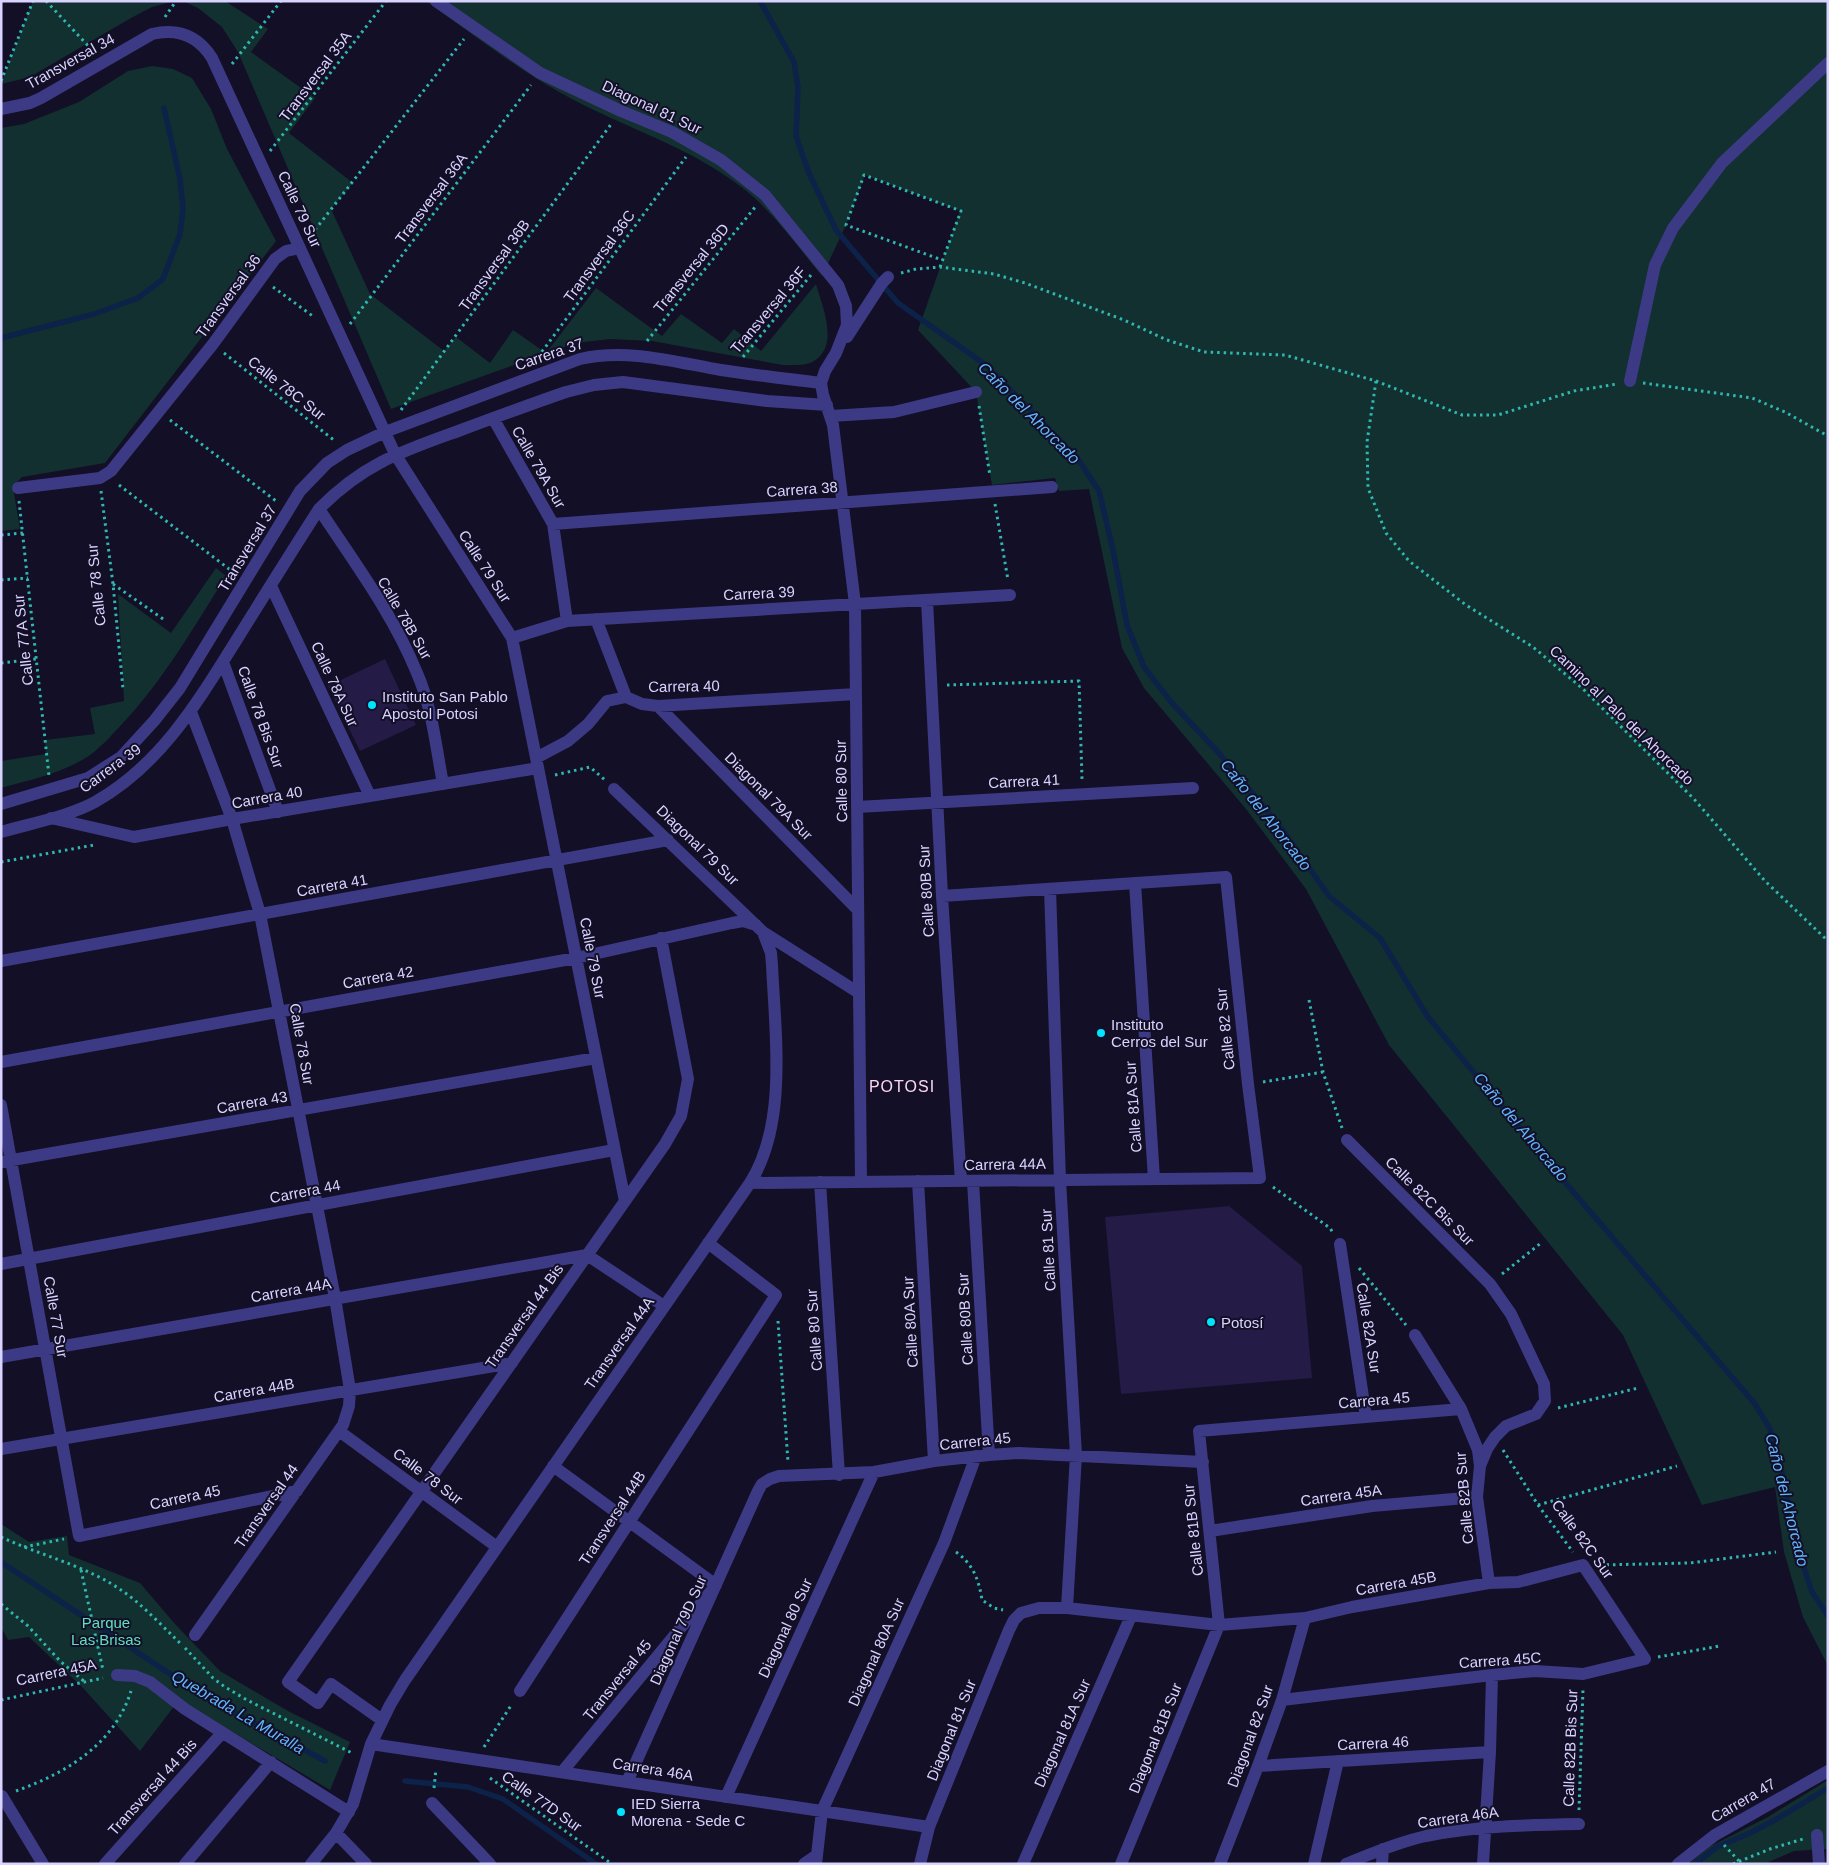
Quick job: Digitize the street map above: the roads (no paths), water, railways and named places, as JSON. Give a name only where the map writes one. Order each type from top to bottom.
[{"type":"street","name":"Diagonal 81 Sur","points":[[436,1],[540,73],[695,144],[721,160],[765,195],[838,284],[846,306],[847,325],[836,353],[825,370],[821,383]]},
{"type":"street","name":"Calle 79 Sur","points":[[152,34],[168,31],[177,32],[194,39],[207,50],[395,454],[512,638],[625,1201]]},
{"type":"street","name":"Transversal 34","points":[[1,109],[30,103],[41,98],[152,34]]},
{"type":"street","points":[[1630,382],[1655,265],[1673,228],[1722,163],[1828,63]]},
{"type":"street","name":"Transversal 36","points":[[18,488],[102,476],[111,471],[213,344],[280,255],[286,251],[300,248]]},
{"type":"street","points":[[836,353],[888,277]]},
{"type":"street","name":"Carrera 37","points":[[384,432],[580,359],[611,354],[636,355],[821,383]]},
{"type":"street","points":[[191,712],[319,510],[336,492],[354,478],[395,454],[566,392],[594,385],[623,382],[783,403],[829,411],[894,412],[976,392]]},
{"type":"street","name":"Calle 80 Sur","points":[[821,383],[833,425],[855,604],[861,1182]]},
{"type":"street","name":"Calle 79A Sur","points":[[493,418],[554,524],[566,621]]},
{"type":"street","name":"Transversal 37","points":[[165,708],[180,688],[300,492],[327,463],[347,450],[384,432]]},
{"type":"street","name":"Carrera 38","points":[[554,524],[1052,487]]},
{"type":"street","name":"Calle 78B Sur","points":[[319,510],[389,617],[418,673],[429,710],[443,784]]},
{"type":"street","name":"Calle 78A Sur","points":[[271,586],[370,796]]},
{"type":"street","name":"Carrera 39","points":[[512,638],[566,621],[1010,595]]},
{"type":"street","name":"Calle 80B Sur","points":[[927,600],[942,896],[989,1455]]},
{"type":"street","points":[[596,619],[626,697]]},
{"type":"street","name":"Calle 78 Bis Sur","points":[[223,662],[278,812]]},
{"type":"street","name":"Carrera 40","points":[[51,818],[134,838],[232,819],[538,768],[588,724],[607,701],[626,697],[642,704],[658,706],[856,694]]},
{"type":"street","name":"Diagonal 79A Sur","points":[[658,706],[858,910]]},
{"type":"street","name":"Carrera 39","points":[[1,804],[88,778],[121,757],[165,708]]},
{"type":"street","name":"Carrera 39","points":[[1,832],[77,810],[95,802],[136,772],[170,739],[191,712]]},
{"type":"street","name":"Calle 78 Sur","points":[[191,712],[232,819],[260,914],[336,1298],[350,1390]]},
{"type":"street","name":"Carrera 41","points":[[857,807],[1193,788]]},
{"type":"street","name":"Diagonal 79 Sur","points":[[614,789],[761,929],[859,993]]},
{"type":"street","name":"Carrera 41","points":[[1,961],[668,840]]},
{"type":"street","name":"Calle 82 Sur","points":[[1135,883],[1226,876],[1260,1178]]},
{"type":"street","points":[[942,896],[1135,883]]},
{"type":"street","name":"Calle 81A Sur","points":[[1135,883],[1154,1179]]},
{"type":"street","name":"Calle 81 Sur","points":[[1050,889],[1060,1180],[1076,1455],[1067,1608]]},
{"type":"street","name":"Carrera 42","points":[[1,1062],[576,958],[743,921],[761,929]]},
{"type":"street","name":"Transversal 44A","points":[[311,1864],[336,1833],[349,1812],[358,1792],[371,1744],[382,1720],[405,1680],[750,1183],[761,1162],[772,1123],[776,1054],[772,965],[769,946],[761,929]]},
{"type":"street","name":"Transversal 44 Bis","points":[[382,1720],[331,1684],[318,1702],[288,1682],[665,1144],[681,1116],[688,1080],[661,938]]},
{"type":"street","name":"Carrera 43","points":[[6,1162],[596,1058]]},
{"type":"street","name":"Calle 77 Sur","points":[[1,1105],[6,1162],[29,1259],[79,1536]]},
{"type":"street","name":"Calle 82C Bis Sur","points":[[1347,1140],[1490,1284],[1511,1314],[1544,1384],[1545,1401],[1536,1414],[1506,1426],[1486,1449],[1480,1466]]},
{"type":"street","name":"Carrera 44","points":[[1,1264],[614,1150]]},
{"type":"street","name":"Carrera 44A","points":[[750,1183],[1260,1178]]},
{"type":"street","name":"Calle 80A Sur","points":[[918,1181],[934,1461]]},
{"type":"street","name":"Calle 80 Sur","points":[[820,1182],[839,1475]]},
{"type":"street","name":"Transversal 44B","points":[[520,1690],[776,1295],[708,1243]]},
{"type":"street","name":"Calle 82A Sur","points":[[1340,1244],[1366,1417]]},
{"type":"street","points":[[587,1255],[664,1306]]},
{"type":"street","name":"Carrera 44A","points":[[1,1357],[587,1255]]},
{"type":"street","name":"Calle 82B Sur","points":[[1415,1335],[1461,1409],[1473,1436],[1480,1466],[1477,1497],[1489,1583]]},
{"type":"street","name":"Carrera 44B","points":[[1,1449],[512,1363]]},
{"type":"street","name":"Transversal 44","points":[[195,1635],[339,1430],[347,1415],[350,1390]]},
{"type":"street","name":"Carrera 45","points":[[1200,1431],[1461,1409]]},
{"type":"street","name":"Calle 78 Sur","points":[[339,1430],[497,1547]]},
{"type":"street","name":"Calle 81B Sur","points":[[1200,1431],[1219,1625]]},
{"type":"street","name":"Carrera 45","points":[[758,1491],[762,1484],[770,1479],[789,1475],[839,1475],[874,1472],[934,1461],[1019,1453],[1203,1462]]},
{"type":"street","name":"Diagonal 80A Sur","points":[[816,1859],[822,1811],[944,1543],[976,1456]]},
{"type":"street","points":[[553,1466],[716,1585]]},
{"type":"street","name":"Diagonal 80 Sur","points":[[726,1797],[874,1472]]},
{"type":"street","name":"Carrera 45","points":[[79,1536],[296,1491]]},
{"type":"street","name":"Diagonal 79D Sur","points":[[627,1782],[758,1491]]},
{"type":"street","name":"Carrera 45A","points":[[1210,1531],[1372,1506],[1477,1497]]},
{"type":"street","name":"Carrera 45B","points":[[1021,1613],[1039,1608],[1067,1608],[1219,1625],[1305,1618],[1352,1607],[1489,1583],[1518,1582],[1583,1565]]},
{"type":"street","name":"Calle 82C Sur","points":[[1583,1565],[1645,1660]]},
{"type":"street","name":"Transversal 45","points":[[562,1772],[716,1585]]},
{"type":"street","name":"Diagonal 81 Sur","points":[[922,1864],[929,1827],[1009,1630],[1014,1620],[1021,1613]]},
{"type":"street","name":"Diagonal 81A Sur","points":[[1023,1864],[1131,1616]]},
{"type":"street","name":"Diagonal 82 Sur","points":[[1220,1864],[1282,1700],[1305,1618]]},
{"type":"street","name":"Diagonal 81B Sur","points":[[1121,1864],[1219,1625]]},
{"type":"street","name":"Carrera 45C","points":[[1282,1700],[1535,1671],[1584,1674],[1645,1660]]},
{"type":"street","points":[[1483,1864],[1490,1752],[1492,1675]]},
{"type":"street","points":[[111,1676],[135,1676],[150,1682],[185,1709],[349,1812]]},
{"type":"street","name":"Transversal 44 Bis","points":[[105,1864],[222,1733]]},
{"type":"street","name":"Carrera 46A","points":[[371,1744],[929,1827]]},
{"type":"street","name":"Carrera 46","points":[[1258,1766],[1490,1752]]},
{"type":"street","points":[[1314,1864],[1338,1761]]},
{"type":"street","points":[[185,1864],[271,1762]]},
{"type":"street","name":"Carrera 47","points":[[1678,1864],[1714,1835],[1828,1770]]},
{"type":"street","points":[[2,1796],[42,1864]]},
{"type":"street","points":[[432,1799],[490,1864]]},
{"type":"street","name":"Carrera 46A","points":[[1346,1864],[1382,1849],[1425,1836],[1485,1827],[1579,1824]]},
{"type":"street","points":[[336,1833],[366,1864]]},
{"type":"street","points":[[1817,1834],[1819,1864]]},
{"type":"street","points":[[1382,1849],[1382,1864]]},
{"type":"street","points":[[804,1864],[816,1859]]},
{"type":"waterway","name":"Caño del Ahorcado","points":[[760,1],[794,62],[798,88],[796,136],[808,171],[836,230],[898,303],[986,365],[1078,459],[1099,491],[1113,550],[1127,625],[1144,667],[1172,703],[1218,752],[1279,825],[1329,896],[1380,938],[1428,1017],[1546,1160],[1755,1404],[1770,1429],[1782,1472],[1798,1550],[1812,1592],[1828,1616]]},
{"type":"waterway","points":[[1,338],[94,314],[138,298],[163,279],[180,234],[183,208],[180,179],[164,108]]},
{"type":"waterway","name":"Quebrada La Muralla","points":[[1,1562],[205,1697],[325,1761]]},
{"type":"waterway","name":"Quebrada La Muralla","points":[[405,1781],[468,1787],[503,1799],[596,1864]]},
{"type":"waterway","name":"Quebrada La Muralla","points":[[1695,1864],[1717,1847],[1775,1820],[1828,1788]]},
{"type":"place","name":"Instituto San Pablo Apostol Potosi","points":[[372,705]]},
{"type":"place","name":"Instituto Cerros del Sur","points":[[1101,1033]]},
{"type":"place","name":"Potosí","points":[[1211,1322]]},
{"type":"place","name":"IED Sierra Morena - Sede C","points":[[621,1812]]},
{"type":"district","name":"POTOSI","points":[[902,1086]]},
{"type":"park label","name":"Parque Las Brisas","points":[[106,1630]]}]
